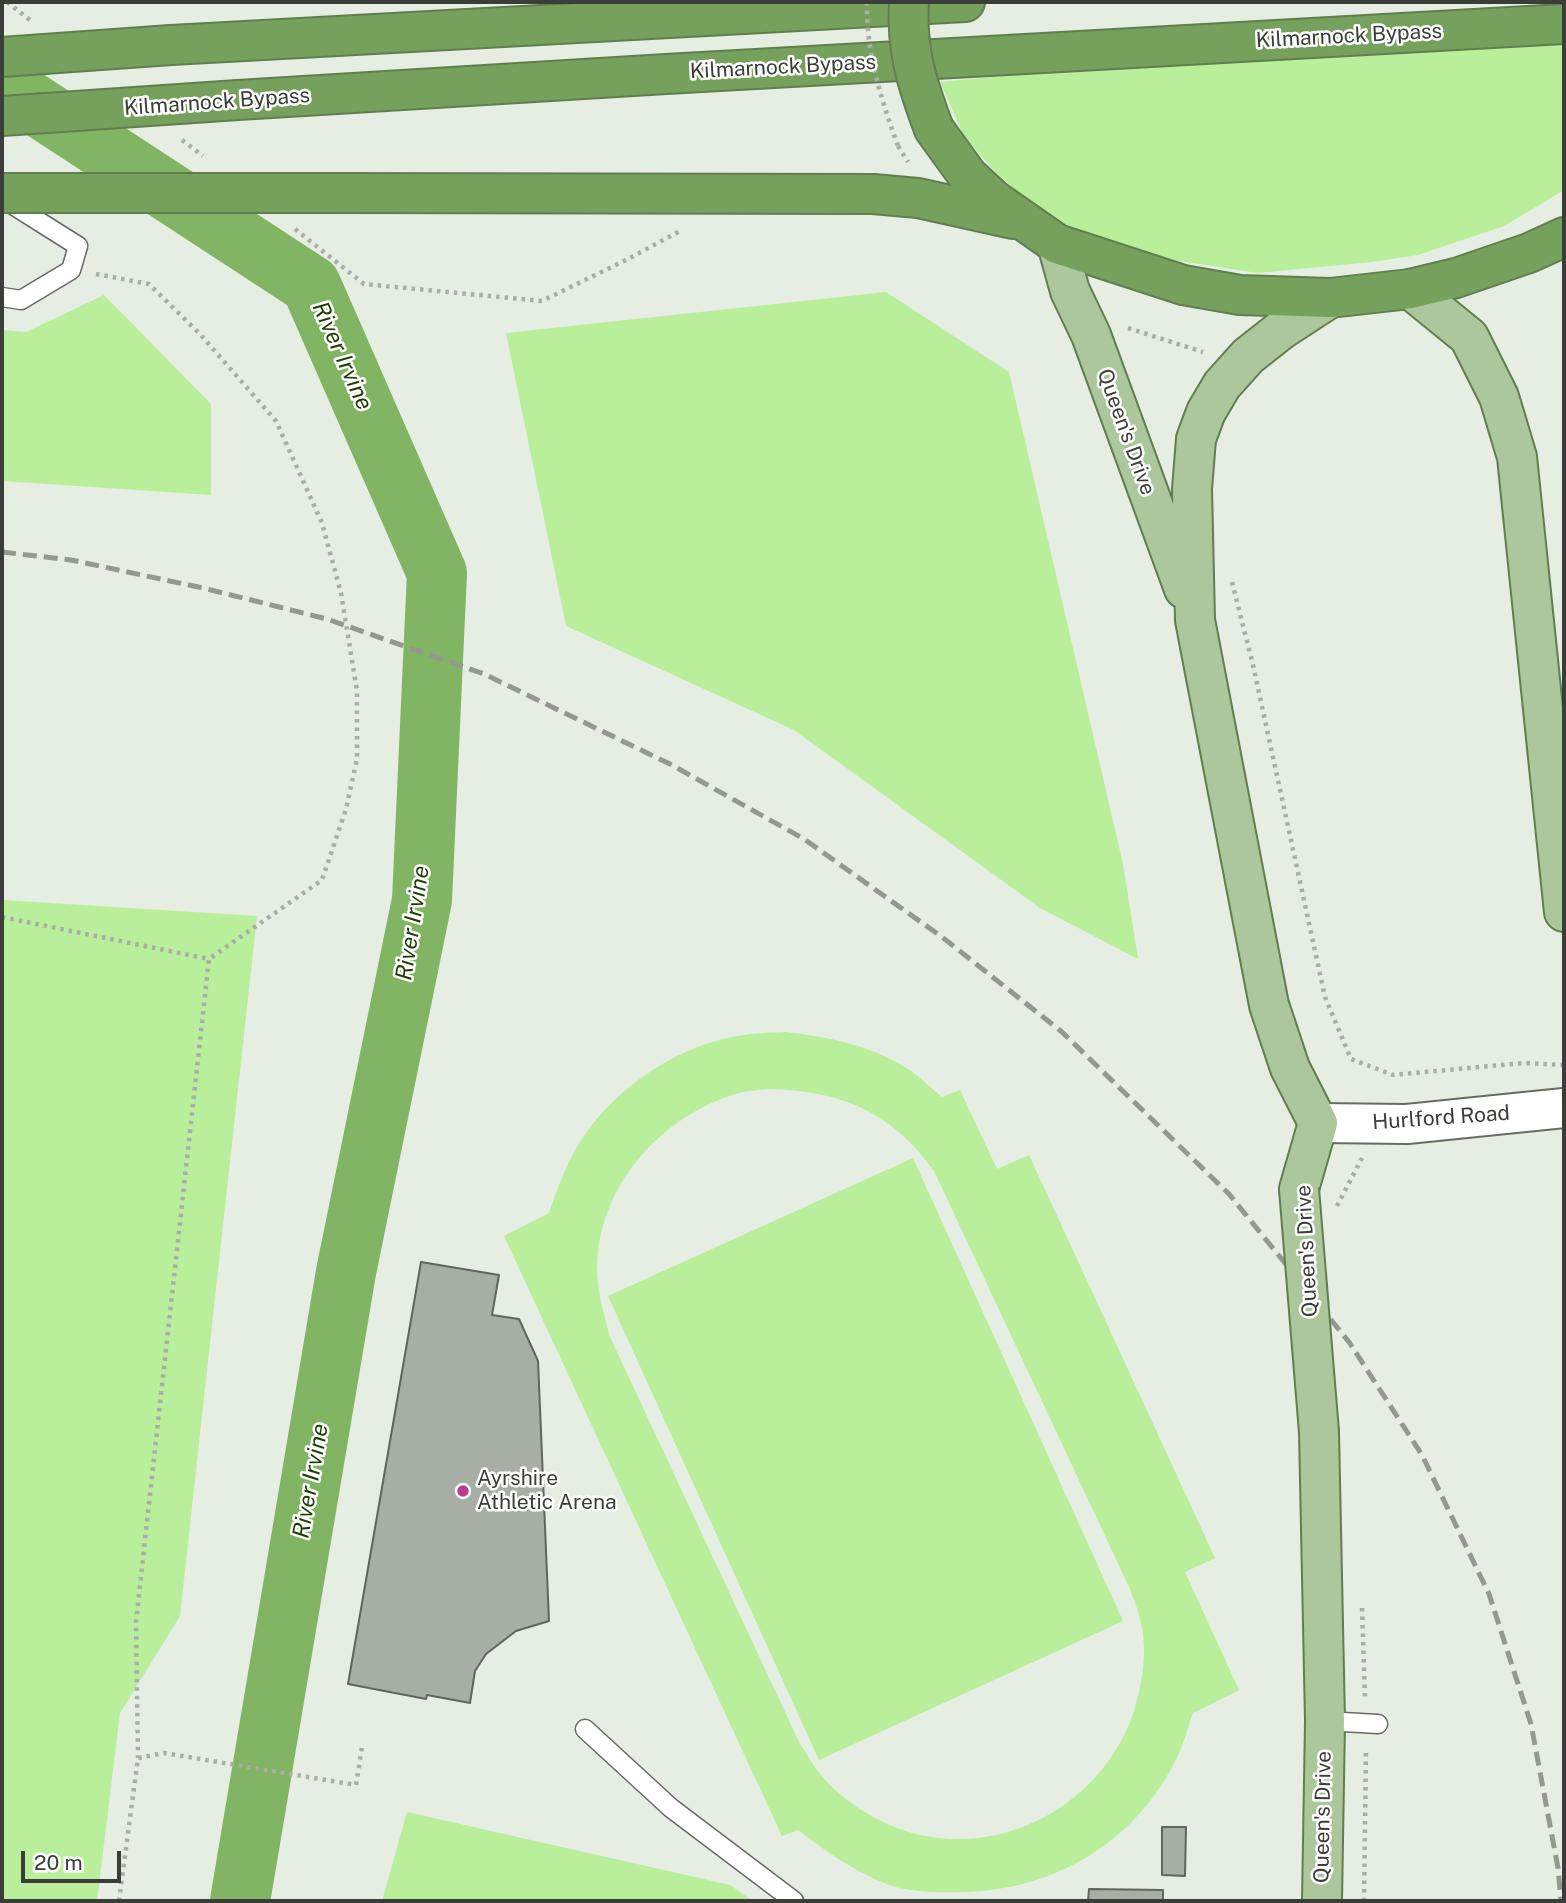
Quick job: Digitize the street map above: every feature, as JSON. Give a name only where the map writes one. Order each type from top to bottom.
[{"type":"highway","points":[[909,2],[909,51],[917,84],[934,128],[968,176],[1022,221],[1057,244],[1183,285],[1240,295],[1330,299],[1410,289],[1456,278],[1517,258],[1564,237]]},
{"type":"highway","points":[[2,57],[171,45],[965,2]]},
{"type":"highway","name":"Kilmarnock Bypass","points":[[2,116],[680,73],[1564,24]]},
{"type":"highway","points":[[2,193],[873,194],[918,198],[1022,221]]},
{"type":"main road","name":"Queen's Drive","points":[[1057,244],[1070,292],[1091,335],[1195,620],[1269,1005],[1290,1068],[1318,1123],[1299,1189],[1319,1432],[1325,1721],[1322,1901]]},
{"type":"main road","points":[[1410,289],[1469,337],[1499,397],[1517,457],[1564,912]]},
{"type":"main road","name":"Queen's Drive","points":[[1195,620],[1192,489],[1196,439],[1206,412],[1222,385],[1248,356],[1330,299]]},
{"type":"main road","name":"Hurlford Road","points":[[1318,1123],[1407,1124],[1564,1108]]},
{"type":"lane","points":[[2,198],[78,246],[71,270],[22,300],[2,297]]},
{"type":"lane","points":[[1325,1721],[1378,1724]]},
{"type":"lane","points":[[585,1729],[671,1808],[794,1901]]},
{"type":"path","points":[[2,916],[209,959],[323,880],[346,809],[358,759],[357,691],[341,593],[323,523],[276,421],[200,334],[149,284],[71,270]]},
{"type":"path","points":[[1080,313],[1241,364]]},
{"type":"path","points":[[1230,571],[1325,997],[1350,1059],[1393,1075],[1523,1063],[1564,1065]]},
{"type":"path","points":[[120,1901],[138,1758],[136,1622],[209,959]]},
{"type":"path","points":[[138,1758],[164,1753],[356,1785],[362,1747]]},
{"type":"green space","points":[[1564,43],[1564,190],[1504,226],[1418,255],[1258,273],[1139,255],[1044,215],[995,172],[964,136],[940,82],[1077,69]]},
{"type":"green space","points":[[886,292],[1009,372],[1123,864],[1138,959],[1040,908],[794,730],[566,626],[506,333]]},
{"type":"green space","points":[[104,295],[211,404],[211,495],[2,481],[2,330],[26,332]]},
{"type":"green space","points":[[2,900],[257,916],[180,1616],[120,1713],[97,1901],[2,1901]]},
{"type":"green space","points":[[785,1032],[833,1040],[879,1054],[908,1069],[942,1097],[960,1090],[997,1169],[1029,1155],[1215,1558],[1185,1572],[1239,1690],[1193,1713],[1179,1753],[1162,1784],[1142,1811],[1118,1835],[1062,1870],[1031,1882],[998,1889],[963,1892],[906,1889],[889,1885],[853,1868],[798,1830],[782,1836],[504,1236],[549,1213],[564,1173],[584,1136],[610,1105],[642,1077],[678,1056],[716,1041],[750,1034]],"holes":[[[769,1089],[842,1100],[882,1119],[918,1150],[934,1171],[1130,1589],[1139,1615],[1144,1646],[1141,1681],[1133,1714],[1117,1747],[1096,1776],[1070,1801],[1040,1820],[1007,1832],[972,1839],[936,1838],[900,1829],[857,1807],[828,1784],[800,1744],[610,1337],[598,1285],[598,1253],[603,1226],[613,1200],[642,1154],[661,1135],[707,1105],[746,1092]]]},
{"type":"green space","points":[[913,1158],[1123,1621],[819,1760],[608,1296]]},
{"type":"green space","points":[[407,1812],[730,1885],[753,1901],[382,1901]]},
{"type":"building","name":"Ayrshire Athletic Arena","points":[[421,1262],[499,1275],[492,1315],[519,1319],[538,1361],[549,1621],[516,1631],[486,1654],[475,1671],[470,1703],[427,1695],[426,1699],[348,1684]]},
{"type":"building","points":[[1162,1827],[1186,1827],[1185,1876],[1162,1875]]},
{"type":"building","points":[[1089,1889],[1163,1890],[1163,1901],[1088,1901]]},
{"type":"waterway","name":"River Irvine","points":[[2,83],[311,285],[437,573],[422,900],[346,1272],[240,1901]]},
{"type":"railway","points":[[2,552],[71,560],[203,588],[327,619],[484,674],[670,764],[804,839],[942,937],[1062,1032],[1229,1194],[1349,1342],[1422,1455],[1489,1594],[1531,1724],[1558,1868],[1561,1901]]},
{"type":"place","name":"Ayrshire Athletic Arena","points":[[463,1491]]}]
